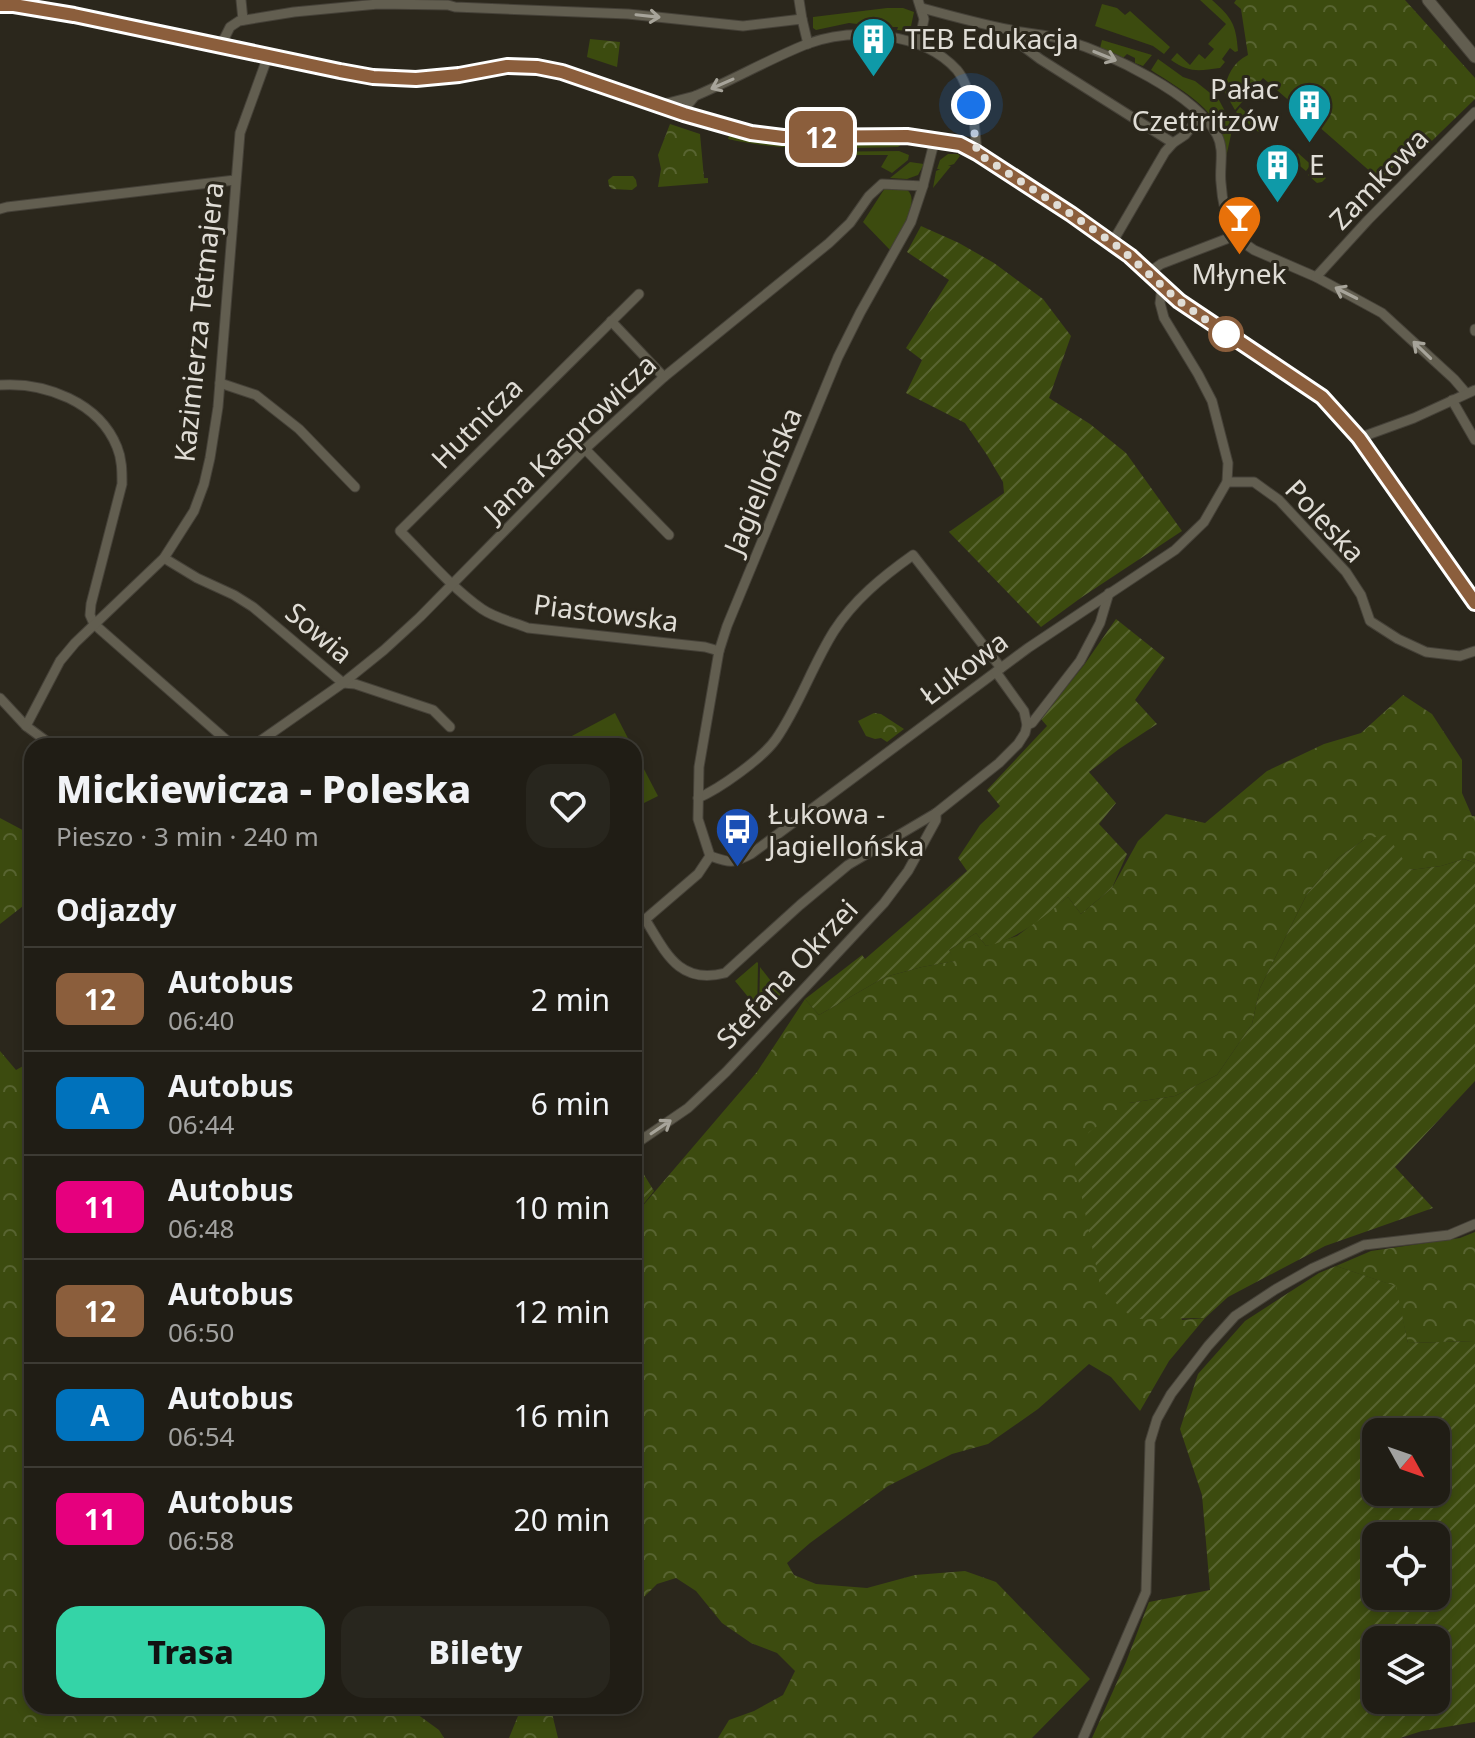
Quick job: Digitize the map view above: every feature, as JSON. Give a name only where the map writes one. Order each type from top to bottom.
[{"type":"street","points":[[241,0],[243,20]]},
{"type":"street","points":[[799,0],[808,44]]},
{"type":"street","points":[[1428,0],[1475,57]]},
{"type":"street","points":[[221,45],[230,27],[243,20],[378,4],[628,14],[743,26],[802,19]]},
{"type":"street","points":[[920,4],[1014,31],[1065,40],[1131,67],[1182,99],[1201,115],[1220,141],[1221,184],[1234,236],[1254,250],[1316,277],[1382,313],[1470,392],[1414,418],[1359,438]]},
{"type":"street","points":[[919,43],[924,19],[920,4]]},
{"type":"street","points":[[0,5],[55,5],[268,56],[373,77],[416,79],[507,66],[537,67],[562,72],[684,114],[751,133],[783,137],[907,136],[960,144],[1071,214],[1130,256],[1179,301],[1322,397],[1359,438],[1475,603]]},
{"type":"street","points":[[1014,31],[1024,47],[1040,59],[1173,143]]},
{"type":"street","points":[[660,105],[695,96],[808,44],[838,36],[881,37],[919,43],[958,71],[971,105],[977,153]]},
{"type":"street","name":"Kazimierza Tetmajera","points":[[26,726],[60,661],[164,558],[194,511],[204,484],[220,383],[240,133],[268,56]]},
{"type":"street","points":[[684,114],[695,96]]},
{"type":"street","name":"Zamkowa","points":[[1316,277],[1475,112]]},
{"type":"street","points":[[1112,243],[1165,152],[1185,135],[1201,115]]},
{"type":"street","name":"Jagiellońska","points":[[710,856],[698,819],[699,767],[719,651],[838,357],[911,222],[935,139]]},
{"type":"street","points":[[0,209],[235,180]]},
{"type":"street","name":"Jana Kasprowicza","points":[[264,738],[343,683],[420,617],[585,449],[664,377],[829,243],[882,184],[923,186]]},
{"type":"street","points":[[1148,273],[1161,264],[1234,236]]},
{"type":"street","points":[[1162,287],[1160,303],[1164,318],[1212,401],[1228,463],[1227,482]]},
{"type":"street","name":"Hutnicza","points":[[452,583],[400,531],[639,294]]},
{"type":"street","points":[[611,321],[664,377]]},
{"type":"street","points":[[220,383],[256,395],[299,429],[355,487]]},
{"type":"street","points":[[0,385],[32,386],[56,392],[89,410],[111,435],[118,449],[122,484],[90,615],[94,624],[224,738]]},
{"type":"street","points":[[1452,400],[1475,440]]},
{"type":"street","points":[[585,449],[669,535]]},
{"type":"street","name":"Łukowa","points":[[710,856],[736,862],[751,854],[998,670],[1175,550],[1204,522],[1227,482]]},
{"type":"street","name":"Poleska","points":[[1227,482],[1254,482],[1279,500],[1346,572],[1361,595],[1370,621],[1426,652],[1460,656],[1475,651]]},
{"type":"street","points":[[698,798],[737,773],[774,743],[824,647],[851,607],[913,555],[998,670],[1024,711],[1027,725],[1018,744],[999,763],[936,813]]},
{"type":"street","name":"Sowia","points":[[164,558],[253,607],[343,683],[426,707],[450,727]]},
{"type":"street","name":"Piastowska","points":[[452,583],[484,610],[528,628],[719,651]]},
{"type":"street","points":[[1027,725],[1032,723],[1080,661],[1100,623],[1109,593]]},
{"type":"street","points":[[0,698],[26,726],[42,738]]},
{"type":"street","name":"Stefana Okrzei","points":[[645,919],[667,955],[680,969],[695,975],[725,973],[848,865],[936,813]]},
{"type":"street","name":"Stefana Okrzei","points":[[642,1140],[688,1108],[726,1072],[884,903],[908,871],[936,820],[936,813]]},
{"type":"street","points":[[642,922],[698,874],[710,856]]},
{"type":"street","points":[[1083,1738],[1146,1592],[1150,1450],[1157,1419],[1198,1358],[1235,1316],[1313,1268],[1364,1245],[1449,1235],[1475,1224]]},
{"type":"green space","points":[[1200,0],[1212,0],[1228,17],[1236,34],[1238,51],[1230,48],[1220,68],[1194,70],[1171,60],[1177,53],[1190,65],[1199,54],[1205,59],[1214,49],[1208,44],[1226,24]]},
{"type":"green space","points":[[1236,0],[1405,0],[1475,78],[1475,99],[1407,165],[1400,160],[1380,180],[1263,78],[1235,110],[1224,91],[1225,85],[1235,66],[1248,55],[1241,9],[1234,3]]},
{"type":"green space","points":[[1102,4],[1117,8],[1125,15],[1130,11],[1170,47],[1164,54],[1153,46],[1095,26]]},
{"type":"green space","points":[[887,8],[914,12],[910,31],[897,30],[898,27],[849,23],[813,28],[813,17]]},
{"type":"green space","points":[[590,39],[620,42],[617,67],[587,57]]},
{"type":"green space","points":[[1102,40],[1152,55],[1143,66],[1127,54],[1123,58],[1100,48]]},
{"type":"green space","points":[[1158,59],[1219,100],[1232,130],[1225,162],[1224,142],[1213,119],[1184,91],[1151,70]]},
{"type":"green space","points":[[1240,107],[1266,126],[1260,133],[1253,128],[1257,123],[1254,120],[1250,125],[1236,112]]},
{"type":"green space","points":[[670,124],[700,134],[704,178],[708,178],[708,183],[658,187],[661,169],[658,155]]},
{"type":"green space","points":[[729,135],[796,144],[902,144],[898,147],[791,148],[728,139]]},
{"type":"green space","points":[[1286,148],[1295,156],[1298,153],[1326,178],[1317,183],[1308,175],[1313,170],[1309,167],[1306,171],[1283,152]]},
{"type":"green space","points":[[899,151],[909,155],[908,160],[892,173],[881,167],[888,155],[807,155],[807,152]]},
{"type":"green space","points":[[948,154],[960,156],[948,166],[951,166],[933,188],[940,160]]},
{"type":"green space","points":[[910,162],[924,164],[918,175],[907,179],[890,178]]},
{"type":"green space","points":[[613,176],[633,176],[637,186],[632,190],[612,189],[608,180]]},
{"type":"green space","points":[[885,188],[905,189],[912,200],[903,228],[890,250],[863,222]]},
{"type":"green space","points":[[921,226],[994,263],[1043,299],[1071,336],[1049,398],[1090,424],[1126,453],[1182,531],[1041,627],[949,532],[1004,493],[1003,482],[965,423],[906,393],[922,360],[906,348],[949,280],[907,252]]},
{"type":"green space","points":[[1116,619],[1165,658],[1135,700],[1157,724],[1089,772],[1116,803],[1099,824],[1127,854],[1112,888],[1081,914],[1068,897],[1030,927],[998,943],[986,946],[976,933],[949,950],[955,961],[885,977],[819,1015],[805,999],[862,955],[865,959],[967,871],[958,858],[980,825],[1000,806],[987,790],[1047,726],[1041,719]]},
{"type":"green space","points":[[1403,695],[1432,714],[1462,760],[1462,793],[1472,816],[1475,816],[1475,863],[1464,859],[1410,870],[1365,839],[1338,858],[1307,894],[1260,988],[1252,1024],[1217,1075],[1175,1096],[1129,1103],[1182,1320],[1205,1318],[1169,1361],[1140,1411],[1111,1377],[1089,1364],[1038,1409],[988,1444],[952,1454],[888,1486],[787,1563],[794,1575],[816,1584],[867,1588],[915,1575],[965,1571],[996,1582],[1090,1679],[1032,1738],[718,1738],[729,1720],[783,1695],[795,1671],[777,1653],[751,1643],[722,1623],[696,1591],[676,1578],[657,1584],[642,1599],[642,1207],[757,1072],[805,999],[819,1015],[885,977],[954,961],[949,950],[976,933],[986,946],[1017,936],[1068,897],[1081,914],[1112,888],[1138,841],[1166,814],[1205,823],[1267,771],[1324,744],[1361,733]]},
{"type":"green space","points":[[615,713],[628,738],[568,738]]},
{"type":"green space","points":[[874,713],[881,714],[904,729],[887,742],[866,736],[858,721]]},
{"type":"green space","points":[[642,765],[658,796],[642,804]]},
{"type":"green space","points":[[0,818],[24,831],[24,905],[0,924]]},
{"type":"green space","points":[[1387,835],[1410,870],[1464,859],[1475,863],[1475,1081],[1395,1167],[1433,1208],[1325,1246],[1228,1297],[1205,1318],[1134,1319],[1101,1290],[1074,1159],[1089,1132],[1129,1103],[1175,1096],[1217,1075],[1252,1024],[1260,988],[1307,894],[1338,858],[1365,839]]},
{"type":"green space","points":[[758,963],[757,1008],[735,981]]},
{"type":"green space","points":[[760,967],[781,994],[763,1014],[759,1014]]},
{"type":"green space","points":[[0,1051],[16,1070],[24,1066],[24,1714],[417,1714],[439,1730],[444,1738],[0,1738]]},
{"type":"green space","points":[[642,1173],[654,1191],[642,1206]]},
{"type":"green space","points":[[1475,1232],[1475,1341],[1408,1343],[1395,1286],[1336,1266],[1371,1251],[1460,1238]]},
{"type":"green space","points":[[1336,1266],[1396,1286],[1408,1343],[1475,1341],[1475,1722],[1400,1738],[1092,1738],[1149,1602],[1210,1590],[1202,1495],[1180,1429],[1198,1374],[1245,1321],[1319,1273]]},
{"type":"green space","points":[[519,1714],[552,1714],[558,1738],[509,1738]]},
{"type":"bus line","name":"12","points":[[0,5],[74,15],[373,77],[416,79],[507,66],[537,67],[562,72],[684,114],[751,133],[783,137],[907,136],[960,144],[1071,214],[1130,256],[1179,301],[1322,397],[1359,438],[1475,603]]},
{"type":"place","name":"TEB Edukacja","points":[[874,78]]},
{"type":"place","name":"Pałac Czettritzów","points":[[1310,144]]},
{"type":"place","name":"E","points":[[1278,204]]},
{"type":"place","name":"Młynek","points":[[1239,256]]},
{"type":"place","name":"Łukowa - Jagiellońska","points":[[737,869]]},
{"type":"route","points":[[971,105],[977,153],[1121,249],[1179,301],[1226,334]]}]
